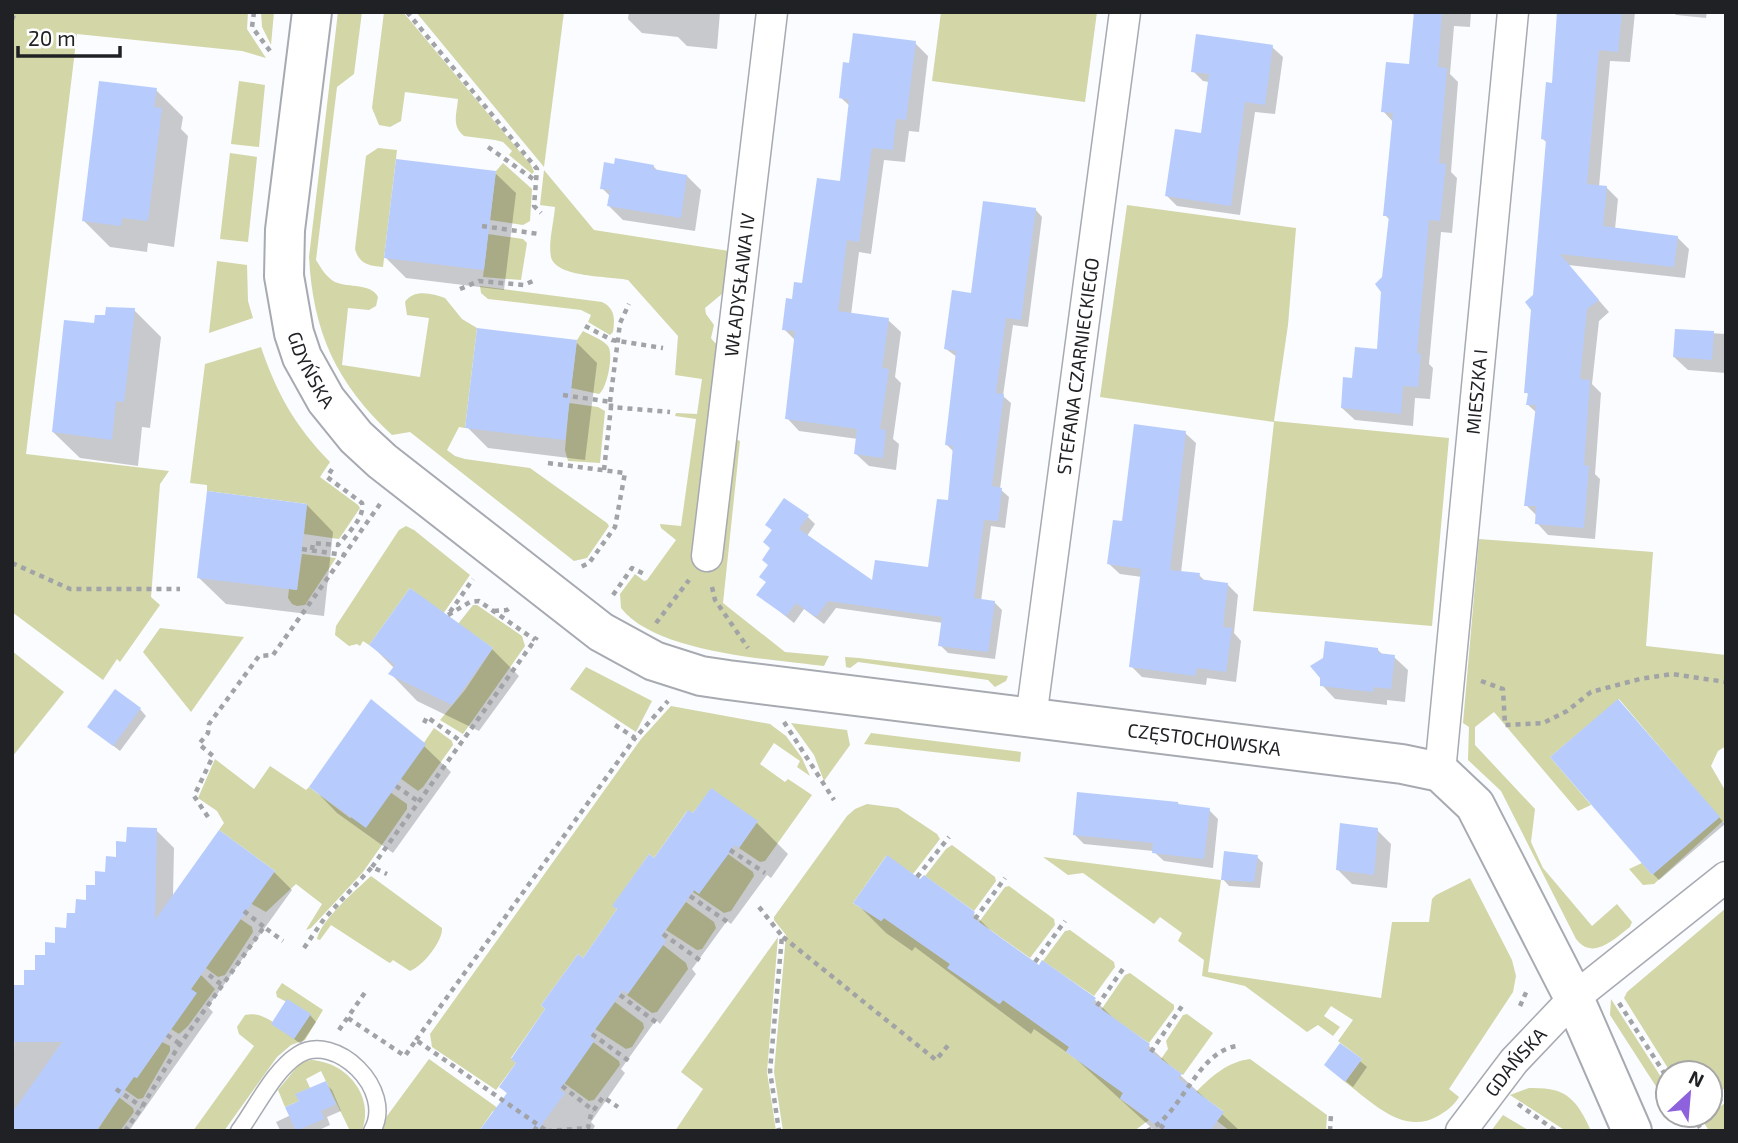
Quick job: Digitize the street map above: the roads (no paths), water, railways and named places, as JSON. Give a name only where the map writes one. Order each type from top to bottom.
[{"type":"street","name":"GDYŃSKA","points":[[312,12],[283,254],[289,318],[302,357],[326,400],[356,437],[382,461],[577,613]]},
{"type":"street","name":"WŁADYSŁAWA IV","points":[[707,556],[772,12]]},
{"type":"street","name":"STEFANA CZARNIECKIEGO","points":[[1031,718],[1125,12]]},
{"type":"street","name":"MIESZKA I","points":[[1440,772],[1513,12]]},
{"type":"street","name":"CZĘSTOCHOWSKA","points":[[577,613],[601,632],[637,653],[701,676],[1402,764],[1440,772]]},
{"type":"street","points":[[1440,772],[1475,805],[1574,998],[1632,1131]]},
{"type":"street","name":"GDAŃSKA","points":[[1461,1131],[1514,1061],[1574,998],[1726,877]]},
{"type":"lane","points":[[239,1131],[284,1066],[300,1053],[315,1049],[334,1053],[350,1062],[373,1086],[377,1102],[372,1131]]}]
